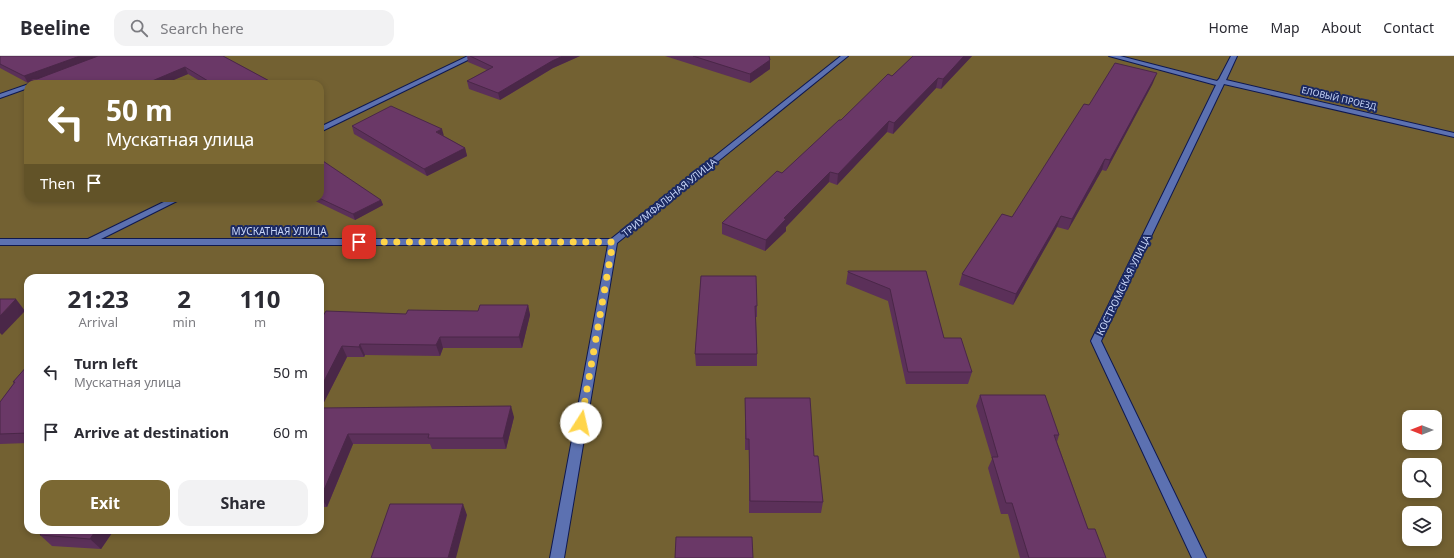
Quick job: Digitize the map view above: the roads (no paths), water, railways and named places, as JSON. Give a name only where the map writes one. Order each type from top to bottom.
[{"type":"street","points":[[324,128],[474,56]]},
{"type":"street","name":"ТРИУМФАЛЬНАЯ УЛИЦА","points":[[557,558],[613,242],[845,56]]},
{"type":"street","name":"ЕЛОВЫЙ ПРОЕЗД","points":[[1112,56],[1220,83],[1454,134]]},
{"type":"street","name":"КОСТРОМСКАЯ УЛИЦА","points":[[1199,558],[1096,341],[1234,56]]},
{"type":"street","points":[[0,96],[24,87]]},
{"type":"street","name":"МУСКАТНАЯ УЛИЦА","points":[[88,242],[171,202]]},
{"type":"street","name":"МУСКАТНАЯ УЛИЦА","points":[[0,242],[613,242]]}]
